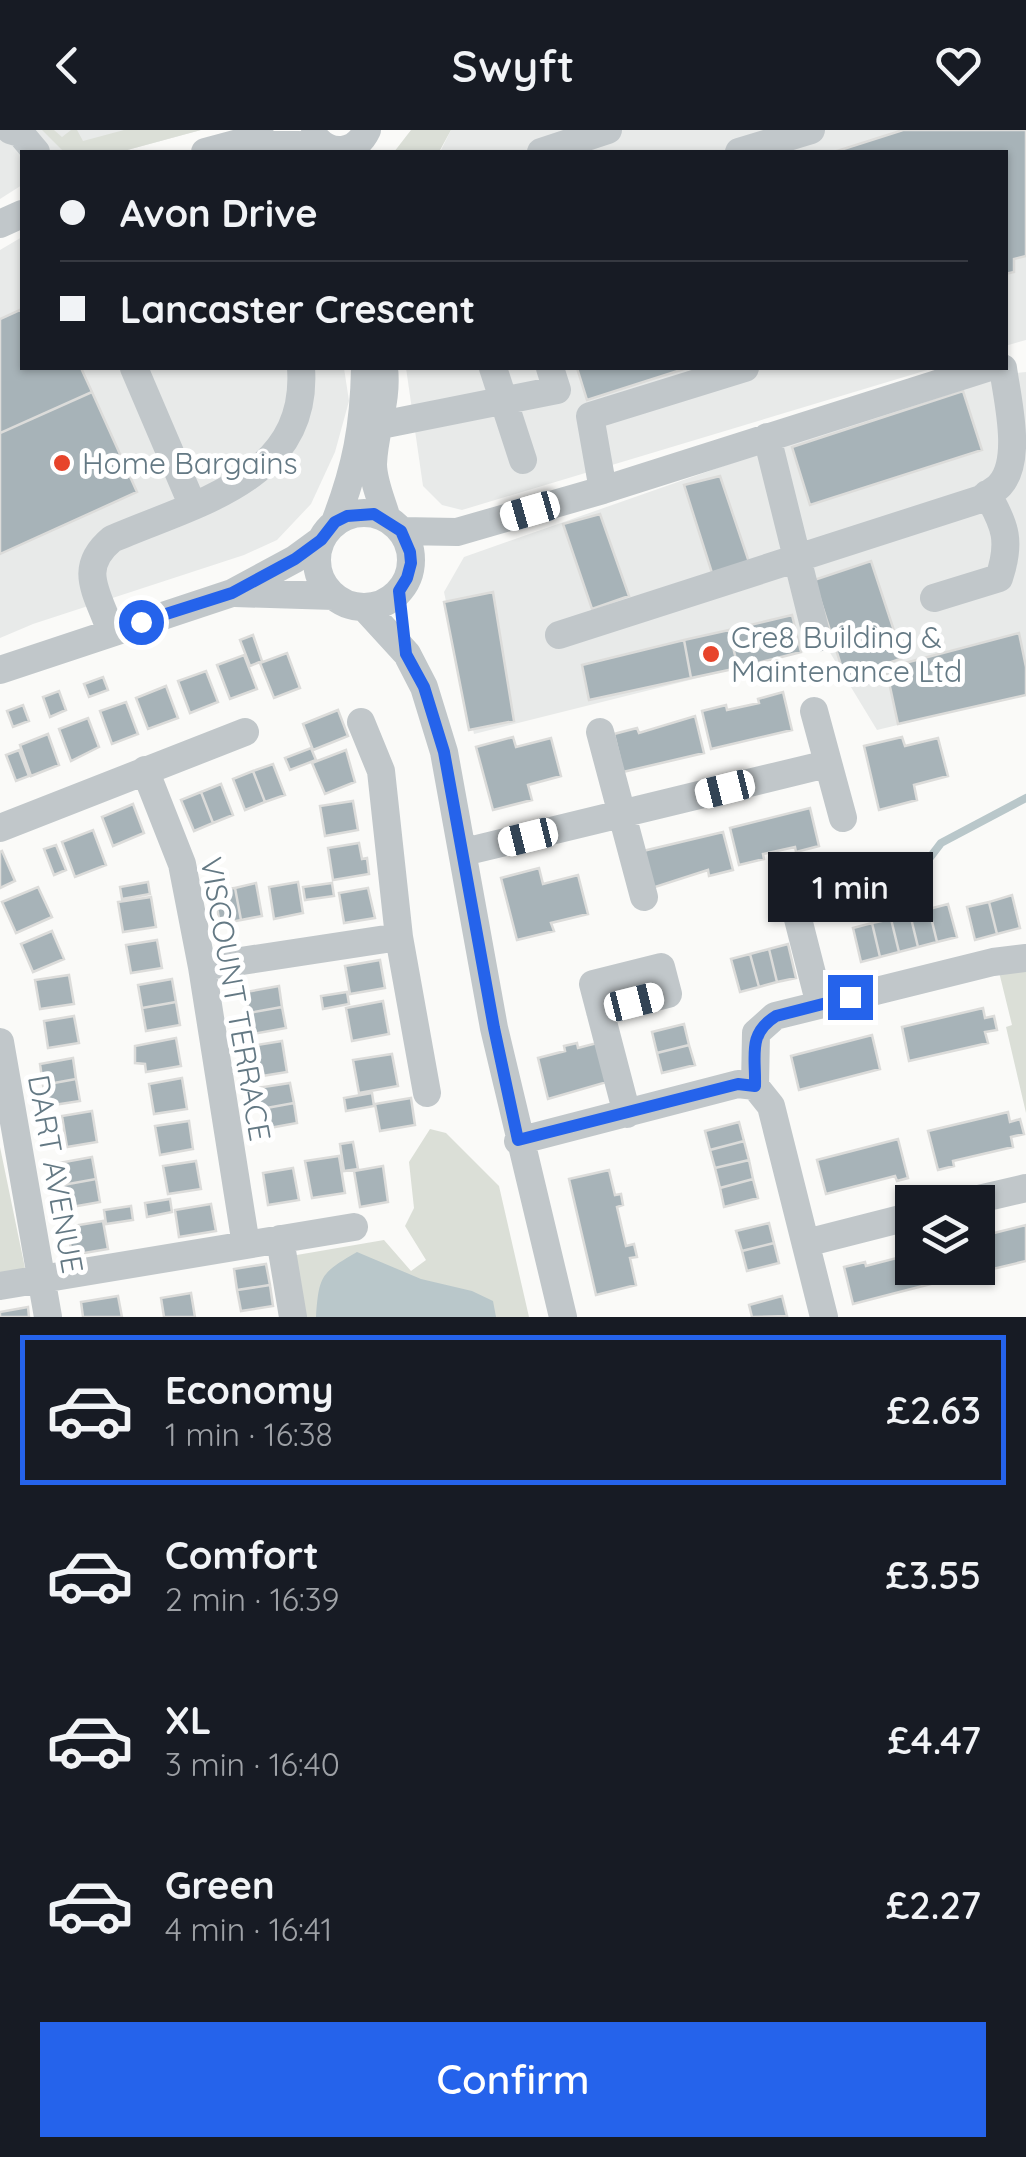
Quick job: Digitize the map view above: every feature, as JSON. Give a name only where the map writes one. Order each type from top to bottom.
[{"type":"street","points":[[10,130],[20,133],[34,150]]},
{"type":"street","points":[[214,150],[278,130]]},
{"type":"street","points":[[548,150],[608,130]]},
{"type":"street","points":[[744,150],[778,135],[811,130]]},
{"type":"street","points":[[246,143],[346,142]]},
{"type":"street","points":[[559,634],[988,494],[1002,484],[1012,457],[1010,362]]},
{"type":"street","points":[[135,370],[192,504]]},
{"type":"street","points":[[111,632],[92,576],[96,552],[112,538],[248,479],[276,453],[298,414],[301,370]]},
{"type":"street","points":[[232,593],[334,596],[364,607],[389,600],[407,578],[410,552],[374,476],[365,370]]},
{"type":"street","points":[[334,596],[318,570],[317,555],[354,475],[372,424],[384,370]]},
{"type":"street","points":[[494,370],[523,460]]},
{"type":"street","points":[[372,424],[557,390],[551,370]]},
{"type":"street","points":[[603,490],[590,416],[739,370]]},
{"type":"street","points":[[411,563],[457,532],[603,490],[981,370]]},
{"type":"street","points":[[767,438],[817,638]]},
{"type":"street","points":[[934,598],[999,578],[1007,555],[1004,522],[988,494]]},
{"type":"street","points":[[0,670],[232,593],[295,559],[328,531],[360,513],[394,525],[457,532]]},
{"type":"street","points":[[399,591],[406,654]]},
{"type":"street","points":[[364,607],[406,654],[424,687],[444,752],[494,1028],[562,1317]]},
{"type":"street","points":[[814,711],[843,818]]},
{"type":"street","points":[[361,722],[380,771],[399,937],[427,1093]]},
{"type":"street","points":[[0,828],[245,732]]},
{"type":"street","points":[[600,732],[644,897]]},
{"type":"street","points":[[464,852],[827,764]]},
{"type":"street","name":"VISCOUNT TERRACE","points":[[145,770],[182,864],[246,1245]]},
{"type":"street","points":[[796,915],[820,1005]]},
{"type":"street","points":[[202,967],[399,937]]},
{"type":"street","points":[[824,1317],[771,1106],[755,1086],[756,1033],[776,1016],[993,962],[1026,958]]},
{"type":"street","points":[[600,1011],[626,1114]]},
{"type":"street","name":"DART AVENUE","points":[[0,1042],[48,1317]]},
{"type":"street","points":[[518,1140],[738,1084],[755,1086]]},
{"type":"street","points":[[995,1195],[1026,1188]]},
{"type":"street","points":[[806,1242],[895,1220]]},
{"type":"street","points":[[0,1286],[354,1227]]},
{"type":"street","points":[[280,1239],[293,1317]]},
{"type":"shaded area","points":[[0,130],[201,130],[127,150],[20,150],[20,186],[0,199]]},
{"type":"shaded area","points":[[42,130],[54,130],[62,137],[77,130],[83,141],[124,130],[201,130],[127,150],[62,150]]},
{"type":"shaded area","points":[[411,130],[451,130],[440,150],[396,150]]},
{"type":"shaded area","points":[[451,130],[1026,130],[1026,340],[1008,345],[1008,150],[441,150]]},
{"type":"shaded area","points":[[20,238],[20,370],[344,370],[349,401],[335,452],[311,504],[277,540],[244,555],[0,638],[0,250]]},
{"type":"shaded area","points":[[406,370],[927,370],[462,510],[442,505],[423,486]]},
{"type":"shaded area","points":[[1026,372],[1026,694],[877,730],[826,646],[474,734],[444,592],[464,557],[977,377]]},
{"type":"shaded area","points":[[1026,968],[1026,1113],[1006,1027],[1012,1025],[999,972]]},
{"type":"shaded area","points":[[430,1129],[446,1133],[499,1186],[529,1317],[302,1317],[291,1256],[384,1240],[411,1271],[426,1260],[405,1226],[414,1208],[409,1162]]},
{"type":"shaded area","points":[[0,1147],[26,1273],[0,1277]]},
{"type":"shaded area","points":[[357,1252],[421,1279],[472,1291],[493,1301],[496,1317],[316,1317],[324,1277]]},
{"type":"building","points":[[903,130],[1026,130],[1026,256],[1014,259],[1014,272],[1008,273],[1008,150],[840,150]]},
{"type":"building","points":[[20,310],[20,370],[82,370],[92,392],[0,433],[0,319]]},
{"type":"building","points":[[578,370],[681,370],[587,400]]},
{"type":"building","points":[[963,391],[982,450],[810,505],[792,447]]},
{"type":"building","name":"Home Bargains","points":[[92,392],[137,492],[0,554],[0,433]]},
{"type":"building","points":[[720,476],[749,562],[712,573],[684,485]]},
{"type":"building","points":[[600,514],[629,596],[592,609],[563,524]]},
{"type":"building","points":[[871,561],[903,658],[845,678],[814,580]]},
{"type":"building","points":[[493,592],[514,721],[469,730],[444,602]]},
{"type":"building","points":[[792,615],[801,652],[738,668],[729,630]]},
{"type":"building","name":"Cre8 Building & Maintenance Ltd","points":[[729,630],[738,668],[691,678],[684,640]]},
{"type":"building","points":[[1019,633],[1026,667],[1026,695],[898,724],[886,668]]},
{"type":"building","points":[[253,635],[262,661],[250,666],[240,640]]},
{"type":"building","points":[[684,640],[691,678],[589,700],[582,665]]},
{"type":"building","points":[[287,653],[300,688],[274,698],[260,663]]},
{"type":"building","points":[[244,655],[257,689],[230,699],[217,665]]},
{"type":"building","points":[[206,671],[218,702],[190,713],[178,681]]},
{"type":"building","points":[[103,677],[108,690],[89,697],[84,684]]},
{"type":"building","points":[[166,686],[178,718],[148,729],[136,698]]},
{"type":"building","points":[[59,691],[66,710],[50,717],[43,697]]},
{"type":"building","points":[[783,692],[792,730],[711,749],[702,711],[759,703],[758,699]]},
{"type":"building","points":[[126,702],[138,734],[112,744],[100,711]]},
{"type":"building","points":[[23,705],[29,721],[13,727],[7,711]]},
{"type":"building","points":[[338,710],[348,736],[313,750],[303,724]]},
{"type":"building","points":[[695,716],[704,753],[623,772],[614,734],[637,728],[639,733]]},
{"type":"building","points":[[88,718],[99,747],[71,761],[59,729]]},
{"type":"building","points":[[48,734],[59,765],[31,776],[20,745]]},
{"type":"building","points":[[513,737],[516,747],[551,738],[561,776],[528,785],[532,800],[493,810],[476,747]]},
{"type":"building","points":[[902,737],[905,746],[938,738],[948,776],[914,785],[917,800],[879,810],[864,746]]},
{"type":"building","points":[[311,748],[316,760],[290,770],[285,758]]},
{"type":"building","points":[[19,750],[29,776],[16,781],[6,755]]},
{"type":"building","points":[[346,750],[355,782],[325,794],[312,763]]},
{"type":"building","points":[[273,764],[285,795],[265,802],[253,771]]},
{"type":"building","points":[[253,771],[265,802],[245,810],[233,779]]},
{"type":"building","points":[[221,784],[233,815],[213,823],[201,792]]},
{"type":"building","points":[[201,792],[213,823],[194,831],[181,800]]},
{"type":"building","points":[[353,801],[358,830],[325,836],[320,806]]},
{"type":"building","points":[[133,804],[144,833],[113,846],[102,817]]},
{"type":"building","points":[[810,808],[819,846],[763,854],[764,859],[739,865],[730,828]]},
{"type":"building","points":[[93,830],[106,865],[75,877],[62,842]]},
{"type":"building","points":[[723,832],[733,870],[709,876],[708,870],[652,888],[643,851]]},
{"type":"building","points":[[359,843],[362,859],[367,858],[369,874],[333,880],[328,848]]},
{"type":"building","points":[[56,845],[66,870],[54,875],[44,849]]},
{"type":"building","points":[[0,852],[15,881],[0,888]]},
{"type":"building","points":[[539,868],[543,884],[578,875],[588,914],[551,923],[554,931],[517,940],[501,878]]},
{"type":"building","points":[[148,882],[150,894],[122,899],[120,887]]},
{"type":"building","points":[[298,882],[303,913],[274,919],[269,887]]},
{"type":"building","points":[[256,883],[262,916],[241,920],[235,888]]},
{"type":"building","points":[[332,883],[334,896],[305,900],[303,887]]},
{"type":"building","points":[[38,887],[52,917],[16,933],[2,902]]},
{"type":"building","points":[[235,888],[241,920],[220,924],[214,891]]},
{"type":"building","points":[[368,888],[375,918],[344,923],[339,893]]},
{"type":"building","points":[[1012,895],[1020,928],[997,934],[989,902]]},
{"type":"building","points":[[151,897],[156,927],[123,932],[118,902]]},
{"type":"building","points":[[989,902],[997,934],[975,940],[967,907]]},
{"type":"building","points":[[948,904],[957,937],[937,942],[929,909]]},
{"type":"building","points":[[929,909],[937,942],[918,947],[910,914]]},
{"type":"building","points":[[910,914],[918,947],[899,952],[891,919]]},
{"type":"building","points":[[891,919],[899,952],[880,957],[872,923]]},
{"type":"building","points":[[872,923],[880,957],[861,962],[853,928]]},
{"type":"building","points":[[52,931],[64,959],[33,972],[21,944]]},
{"type":"building","points":[[157,940],[162,968],[131,973],[126,945]]},
{"type":"building","points":[[788,944],[796,978],[777,982],[769,949]]},
{"type":"building","points":[[769,949],[777,982],[759,987],[750,954]]},
{"type":"building","points":[[750,954],[759,987],[740,992],[731,959]]},
{"type":"building","points":[[380,960],[385,988],[350,994],[345,966]]},
{"type":"building","points":[[69,975],[74,1004],[40,1009],[35,980]]},
{"type":"building","points":[[172,979],[176,1002],[142,1008],[138,985]]},
{"type":"building","points":[[279,986],[282,1007],[249,1013],[246,992]]},
{"type":"building","points":[[347,992],[349,1004],[323,1009],[321,996]]},
{"type":"building","points":[[383,1001],[389,1034],[352,1041],[346,1008]]},
{"type":"building","points":[[176,1002],[180,1025],[146,1031],[142,1008]]},
{"type":"building","points":[[282,1007],[286,1028],[253,1034],[249,1013]]},
{"type":"building","points":[[983,1008],[985,1018],[994,1016],[997,1030],[985,1032],[988,1043],[909,1061],[902,1027]]},
{"type":"building","points":[[74,1016],[79,1043],[48,1048],[44,1021]]},
{"type":"building","points":[[684,1024],[689,1045],[657,1053],[652,1032]]},
{"type":"building","points":[[872,1035],[880,1069],[799,1090],[791,1056]]},
{"type":"building","points":[[176,1038],[181,1066],[146,1072],[145,1064],[135,1063],[135,1046]]},
{"type":"building","points":[[282,1041],[287,1072],[256,1077],[251,1046]]},
{"type":"building","points":[[577,1043],[578,1048],[597,1043],[607,1082],[548,1099],[538,1058],[565,1051],[564,1046]]},
{"type":"building","points":[[689,1045],[695,1065],[662,1073],[657,1053]]},
{"type":"building","points":[[392,1054],[398,1086],[359,1093],[353,1060]]},
{"type":"building","points":[[73,1058],[76,1079],[43,1085],[40,1064]]},
{"type":"building","points":[[182,1078],[187,1109],[154,1114],[149,1084]]},
{"type":"building","points":[[76,1079],[80,1101],[47,1106],[43,1085]]},
{"type":"building","points":[[290,1083],[294,1103],[261,1109],[257,1088]]},
{"type":"building","points":[[372,1093],[374,1106],[346,1111],[344,1098]]},
{"type":"building","points":[[411,1098],[415,1125],[380,1131],[375,1104]]},
{"type":"building","points":[[294,1103],[297,1123],[264,1129],[261,1109]]},
{"type":"building","points":[[92,1111],[97,1142],[67,1147],[62,1116]]},
{"type":"building","points":[[1008,1112],[1010,1122],[1020,1119],[1024,1134],[1011,1137],[1013,1147],[953,1161],[954,1166],[938,1170],[928,1131]]},
{"type":"building","points":[[189,1121],[193,1149],[160,1155],[155,1126]]},
{"type":"building","points":[[739,1122],[744,1141],[710,1150],[705,1131]]},
{"type":"building","points":[[898,1139],[908,1178],[897,1181],[895,1176],[826,1194],[817,1160]]},
{"type":"building","points":[[744,1141],[749,1160],[715,1168],[710,1150]]},
{"type":"building","points":[[353,1142],[358,1169],[344,1171],[340,1144]]},
{"type":"building","points":[[339,1156],[345,1193],[312,1198],[305,1161]]},
{"type":"building","points":[[92,1157],[96,1179],[63,1185],[59,1163]]},
{"type":"building","points":[[749,1160],[753,1179],[720,1188],[715,1168]]},
{"type":"building","points":[[196,1161],[201,1189],[168,1194],[163,1166]]},
{"type":"building","points":[[383,1166],[388,1202],[360,1207],[354,1171]]},
{"type":"building","points":[[293,1168],[299,1200],[268,1205],[263,1173]]},
{"type":"building","points":[[609,1170],[615,1195],[621,1194],[623,1205],[617,1207],[626,1246],[634,1244],[637,1257],[630,1258],[636,1285],[596,1295],[569,1179]]},
{"type":"building","points":[[96,1179],[100,1202],[66,1208],[63,1185]]},
{"type":"building","points":[[753,1179],[758,1198],[724,1207],[720,1188]]},
{"type":"building","points":[[170,1199],[172,1212],[147,1217],[145,1203]]},
{"type":"building","points":[[211,1204],[216,1231],[179,1237],[175,1210]]},
{"type":"building","points":[[131,1206],[133,1220],[106,1224],[104,1210]]},
{"type":"building","points":[[103,1221],[108,1249],[72,1255],[67,1227]]},
{"type":"building","points":[[769,1223],[774,1243],[742,1251],[736,1231]]},
{"type":"building","points":[[1026,1225],[1026,1261],[995,1268],[995,1233]]},
{"type":"building","points":[[774,1243],[779,1263],[747,1271],[742,1251]]},
{"type":"building","points":[[895,1258],[895,1285],[927,1285],[853,1304],[844,1267],[865,1262],[866,1266]]},
{"type":"building","points":[[266,1264],[270,1285],[237,1290],[234,1269]]},
{"type":"building","points":[[270,1285],[273,1306],[241,1311],[237,1290]]},
{"type":"building","points":[[191,1293],[195,1317],[164,1317],[161,1298]]},
{"type":"building","points":[[118,1296],[122,1317],[83,1317],[81,1302]]},
{"type":"building","points":[[782,1296],[787,1316],[752,1317],[749,1305]]},
{"type":"building","points":[[28,1307],[29,1317],[0,1317],[0,1312]]},
{"type":"waterway","points":[[854,881],[925,864],[941,843],[1026,798]]},
{"type":"place","name":"Home Bargains","points":[[62,463]]},
{"type":"place","name":"Cre8 Building & Maintenance Ltd","points":[[711,654]]},
{"type":"route","points":[[141,622],[232,593],[295,559],[321,540],[335,522],[347,516],[374,514],[401,531],[411,563],[399,591],[406,654],[424,687],[444,752],[518,1140],[738,1084],[755,1086],[756,1033],[765,1023],[776,1016],[850,997]]}]
